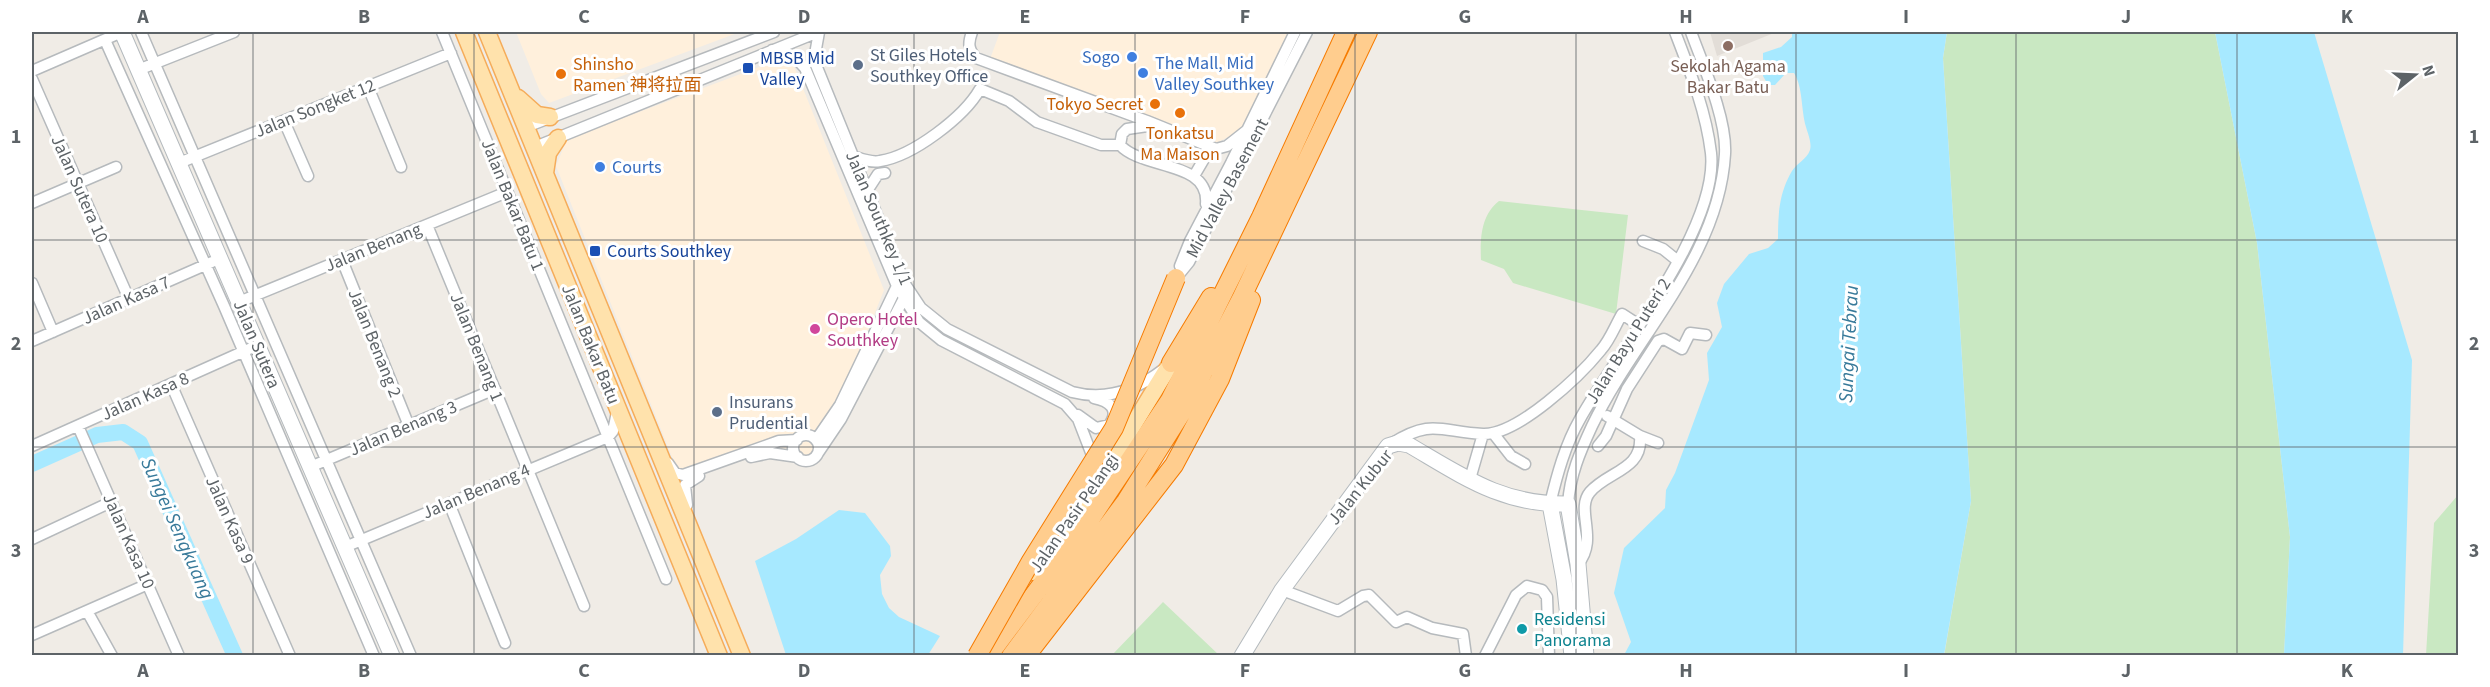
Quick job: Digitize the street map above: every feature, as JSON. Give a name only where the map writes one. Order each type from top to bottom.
[{"type":"highway","points":[[1011,656],[1092,548],[1163,447],[1241,299],[1269,218],[1346,32]]},
{"type":"highway","points":[[988,656],[1087,524],[1170,400],[1222,297],[1269,218],[1368,32]]},
{"type":"highway","points":[[1171,363],[1269,218]]},
{"type":"highway","points":[[1026,656],[1174,465],[1237,340],[1269,218]]},
{"type":"highway","points":[[977,656],[1031,561],[1114,428],[1176,278]]},
{"type":"main road","name":"Jalan Bakar Batu","points":[[464,32],[719,656]]},
{"type":"main road","name":"Jalan Bakar Batu","points":[[487,32],[512,91],[527,139],[545,173],[742,656]]},
{"type":"main road","points":[[512,91],[530,111],[550,117]]},
{"type":"main road","points":[[499,116],[527,139],[524,175]]},
{"type":"main road","points":[[545,173],[548,153],[558,138]]},
{"type":"main road","name":"Jalan Pasir Pelangi","points":[[966,656],[1099,481],[1171,363]]},
{"type":"street","name":"Jalan Sutera","points":[[122,32],[392,656]]},
{"type":"street","points":[[32,71],[122,32]]},
{"type":"street","name":"Jalan Sutera","points":[[141,32],[328,459],[411,656]]},
{"type":"street","points":[[138,70],[234,32]]},
{"type":"street","name":"Jalan Bakar Batu 1","points":[[442,32],[666,579]]},
{"type":"street","points":[[527,139],[550,117],[652,80],[772,32]]},
{"type":"street","points":[[527,139],[558,138],[819,32]]},
{"type":"street","name":"Jalan Southkey 1/1","points":[[772,50],[793,55],[805,68],[903,300],[919,322],[941,340],[1072,410],[1096,428],[1109,425],[1114,416],[1111,405],[1102,399],[1072,392],[947,329],[921,308],[905,284],[814,60],[819,32]]},
{"type":"street","points":[[972,32],[968,42],[970,51],[976,58],[1158,125],[1211,147],[1222,149],[1246,131]]},
{"type":"street","points":[[1176,278],[1190,241],[1295,32]]},
{"type":"street","name":"Mid Valley Basement","points":[[1176,278],[1189,262],[1307,32]]},
{"type":"street","name":"Jalan Bayu Puteri 2","points":[[1572,656],[1564,579],[1550,504],[1559,465],[1579,420],[1677,261],[1706,202],[1711,155],[1702,109],[1675,32]]},
{"type":"street","name":"Jalan Bayu Puteri 2","points":[[1586,656],[1578,564],[1568,504],[1573,467],[1600,411],[1688,270],[1717,204],[1725,152],[1718,107],[1691,32]]},
{"type":"street","name":"Jalan Sutera","points":[[105,40],[206,265],[374,656]]},
{"type":"street","name":"Jalan Songket 12","points":[[179,164],[451,53]]},
{"type":"street","name":"Jalan Sutera 10","points":[[32,79],[129,298]]},
{"type":"street","points":[[652,80],[658,96]]},
{"type":"street","points":[[368,87],[401,167]]},
{"type":"street","points":[[853,156],[880,161],[925,141],[972,102],[980,89],[1010,101],[1037,122],[1101,145],[1120,145],[1133,154],[1194,176],[1205,189],[1206,208]]},
{"type":"street","points":[[284,121],[308,176]]},
{"type":"street","points":[[1120,145],[1122,134],[1127,129],[1158,125]]},
{"type":"street","points":[[1194,176],[1211,147]]},
{"type":"street","points":[[32,203],[116,167]]},
{"type":"street","points":[[867,191],[878,174],[885,173]]},
{"type":"street","name":"Jalan Benang","points":[[239,302],[507,192]]},
{"type":"street","name":"Jalan Benang 1","points":[[427,225],[584,606]]},
{"type":"street","points":[[1643,241],[1663,249],[1677,261]]},
{"type":"street","name":"Jalan Kasa 7","points":[[32,341],[220,259]]},
{"type":"street","name":"Jalan Benang 2","points":[[342,260],[409,426]]},
{"type":"street","points":[[32,283],[53,332]]},
{"type":"street","points":[[818,453],[816,440],[840,405],[897,286]]},
{"type":"street","points":[[694,539],[684,489],[692,479],[760,454],[798,457],[809,461],[818,453],[841,419],[903,300]]},
{"type":"street","points":[[1388,446],[1404,436],[1434,426],[1488,433],[1527,416],[1585,368],[1605,345],[1622,314],[1639,325]]},
{"type":"street","points":[[1598,446],[1606,436],[1627,389],[1658,341],[1664,339],[1682,349],[1690,333],[1706,335]]},
{"type":"street","name":"Jalan Kasa 8","points":[[32,446],[80,430],[171,384],[258,345]]},
{"type":"street","name":"Jalan Southkey 1/1","points":[[1088,396],[1132,389],[1144,384],[1171,363]]},
{"type":"street","name":"Jalan Kasa 9","points":[[171,384],[290,656]]},
{"type":"street","name":"Jalan Benang 3","points":[[310,467],[495,389]]},
{"type":"street","points":[[618,409],[615,426],[608,436],[627,442],[636,453]]},
{"type":"street","points":[[1072,410],[1082,428],[1099,481]]},
{"type":"street","points":[[1600,411],[1640,436],[1658,443]]},
{"type":"street","points":[[646,424],[679,475],[779,441],[797,440],[808,436],[816,440]]},
{"type":"street","name":"Jalan Kasa 10","points":[[80,430],[179,656]]},
{"type":"street","points":[[1488,433],[1511,456],[1525,464]]},
{"type":"street","points":[[1470,479],[1488,433]]},
{"type":"street","name":"Jalan Benang 4","points":[[345,547],[608,436]]},
{"type":"street","points":[[1578,564],[1586,554],[1588,544],[1586,498],[1590,491],[1631,464],[1638,454],[1640,436]]},
{"type":"street","points":[[797,440],[794,446],[798,457]]},
{"type":"street","name":"Jalan Kubur","points":[[1242,656],[1282,590],[1388,446],[1398,443],[1409,445],[1509,498],[1550,504],[1568,504]]},
{"type":"street","points":[[32,539],[111,502]]},
{"type":"street","points":[[448,503],[505,643]]},
{"type":"street","points":[[32,635],[148,584]]},
{"type":"street","points":[[1485,656],[1516,595],[1527,586],[1542,590],[1547,597],[1549,656]]},
{"type":"street","points":[[1282,590],[1338,611],[1363,596],[1369,595],[1396,622],[1407,617],[1432,628],[1463,634],[1466,656]]},
{"type":"street","points":[[87,611],[112,656]]},
{"type":"shaded area","points":[[516,32],[740,32],[549,103],[541,94]]},
{"type":"shaded area","name":"The Mall, Mid Valley Southkey","points":[[1000,32],[1291,32],[1244,129],[1214,144],[990,59]]},
{"type":"shaded area","name":"Sekolah Agama Bakar Batu","points":[[1710,32],[1774,32],[1774,33],[1717,56]]},
{"type":"shaded area","points":[[783,58],[792,62],[796,71],[884,290],[817,459],[758,449],[678,472],[556,166],[567,139]]},
{"type":"green space","points":[[1947,32],[2215,32],[2257,243],[2290,537],[2284,655],[1944,656],[1971,501],[1943,58]]},
{"type":"green space","points":[[1499,201],[1628,215],[1616,314],[1513,283],[1504,269],[1481,260],[1485,220]]},
{"type":"green space","points":[[2458,495],[2458,655],[2426,655],[2434,523]]},
{"type":"green space","points":[[1163,602],[1219,655],[1112,655]]},
{"type":"water","name":"Sungai Tebrau","points":[[1792,32],[1947,32],[1943,58],[1971,501],[1944,655],[1624,655],[1631,642],[1614,593],[1624,548],[1665,508],[1666,490],[1675,473],[1709,380],[1707,353],[1722,327],[1717,303],[1724,284],[1749,254],[1768,248],[1778,239],[1779,212],[1784,187],[1792,171],[1810,150],[1800,92],[1794,73],[1786,73],[1775,85],[1768,85],[1763,76],[1763,53],[1781,47],[1792,37]]},
{"type":"water","points":[[2215,32],[2314,32],[2412,360],[2403,655],[2284,655],[2290,537],[2257,243]]},
{"type":"water","points":[[839,510],[865,513],[890,546],[891,556],[880,575],[882,594],[889,608],[899,617],[940,636],[928,655],[786,655],[755,561],[796,539]]},
{"type":"waterway","name":"Sungei Sengkuang","points":[[32,464],[97,435],[123,432],[140,443],[235,656]]},
{"type":"place","name":"Sekolah Agama Bakar Batu","points":[[1728,46]]},
{"type":"place","name":"Sogo","points":[[1132,57]]},
{"type":"place","name":"St Giles Hotels Southkey Office","points":[[858,65]]},
{"type":"place","name":"MBSB Mid Valley","points":[[748,68]]},
{"type":"place","name":"The Mall, Mid Valley Southkey","points":[[1143,73]]},
{"type":"place","name":"Shinsho Ramen 神将拉面","points":[[561,74]]},
{"type":"place","name":"Tokyo Secret","points":[[1155,104]]},
{"type":"place","name":"Tonkatsu Ma Maison","points":[[1180,113]]},
{"type":"place","name":"Courts","points":[[600,167]]},
{"type":"place","name":"Courts Southkey","points":[[595,251]]},
{"type":"place","name":"Opero Hotel Southkey","points":[[815,329]]},
{"type":"place","name":"Insurans Prudential","points":[[717,412]]},
{"type":"place","name":"Residensi Panorama","points":[[1522,629]]}]
